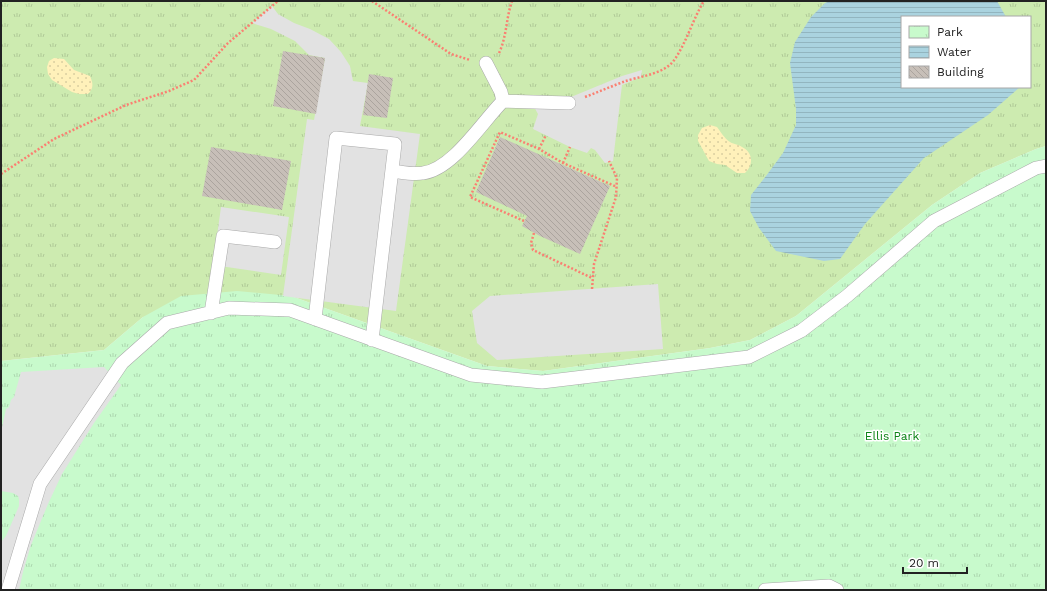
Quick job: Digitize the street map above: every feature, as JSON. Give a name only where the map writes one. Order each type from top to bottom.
[{"type":"lane","points":[[486,63],[501,92],[503,101]]},
{"type":"lane","points":[[392,171],[422,173],[436,169],[459,151],[503,101],[569,104]]},
{"type":"lane","points":[[315,319],[336,138],[395,144],[372,340]]},
{"type":"lane","points":[[8,590],[40,484],[122,363],[167,323],[229,308],[290,310],[471,375],[542,382],[748,358],[801,331],[847,296],[934,221],[1036,168],[1046,166]]},
{"type":"lane","points":[[211,312],[223,236],[275,242]]},
{"type":"lane","points":[[765,590],[829,586],[837,590]]},
{"type":"path","points":[[1,174],[54,138],[126,105],[169,91],[194,80],[228,44],[278,1]]},
{"type":"path","points":[[372,1],[451,54],[463,59],[486,63],[492,61],[500,52],[504,38],[508,11],[512,1]]},
{"type":"path","points":[[569,104],[624,82],[658,72],[674,60],[704,1]]},
{"type":"path","points":[[524,221],[470,197],[500,132],[540,149],[563,162],[617,186]]},
{"type":"path","points":[[540,149],[546,135]]},
{"type":"path","points":[[563,162],[570,147]]},
{"type":"path","points":[[592,288],[594,264],[616,197],[617,178],[609,161]]},
{"type":"path","points":[[534,233],[531,243],[533,250],[592,278]]},
{"type":"green space","points":[[1,1],[1046,1],[1046,146],[980,173],[932,205],[796,316],[750,340],[710,348],[543,371],[487,366],[291,296],[143,317],[104,350],[1,361]]},
{"type":"green space","name":"Ellis Park","points":[[1046,146],[1046,590],[1,590],[1,361],[104,350],[143,317],[181,296],[237,291],[291,296],[487,366],[543,371],[710,348],[750,340],[796,316],[932,205],[980,173]]},
{"type":"sand","points":[[54,58],[64,59],[74,70],[90,76],[92,85],[88,94],[72,92],[52,80],[48,74],[47,67],[49,61]]},
{"type":"sand","points":[[710,125],[717,127],[724,137],[731,143],[746,149],[750,155],[751,163],[745,173],[737,173],[725,165],[709,161],[698,141],[698,135],[702,128]]},
{"type":"shaded area","points":[[272,6],[278,14],[329,39],[341,52],[350,66],[353,81],[368,83],[360,126],[420,134],[396,311],[283,296],[307,119],[314,120],[325,58],[309,55],[295,41],[271,29],[252,23]]},
{"type":"shaded area","points":[[642,70],[641,77],[622,85],[613,161],[605,163],[595,150],[591,148],[587,153],[570,147],[533,129],[538,114],[533,105],[533,97],[571,97],[622,76]]},
{"type":"shaded area","points":[[221,207],[289,217],[281,275],[213,265]]},
{"type":"shaded area","points":[[658,284],[663,349],[497,360],[477,343],[472,311],[490,296]]},
{"type":"shaded area","points":[[104,367],[121,385],[94,423],[62,474],[31,545],[19,590],[1,590],[1,542],[6,536],[19,506],[19,499],[18,496],[13,493],[1,491],[1,432],[6,409],[9,407],[11,400],[14,397],[21,372]]},
{"type":"water","points":[[830,1],[997,1],[1005,16],[901,16],[901,88],[1019,88],[988,115],[924,158],[865,224],[840,259],[824,261],[776,251],[759,228],[750,211],[751,195],[783,153],[796,125],[796,109],[790,63],[795,42],[811,17],[825,3]]},
{"type":"building","points":[[283,51],[325,58],[316,114],[273,106]]},
{"type":"building","points":[[369,74],[393,78],[387,118],[363,115]]},
{"type":"building","points":[[500,137],[610,186],[580,254],[522,226],[527,216],[476,192]]},
{"type":"building","points":[[211,147],[291,161],[282,210],[202,196]]}]
